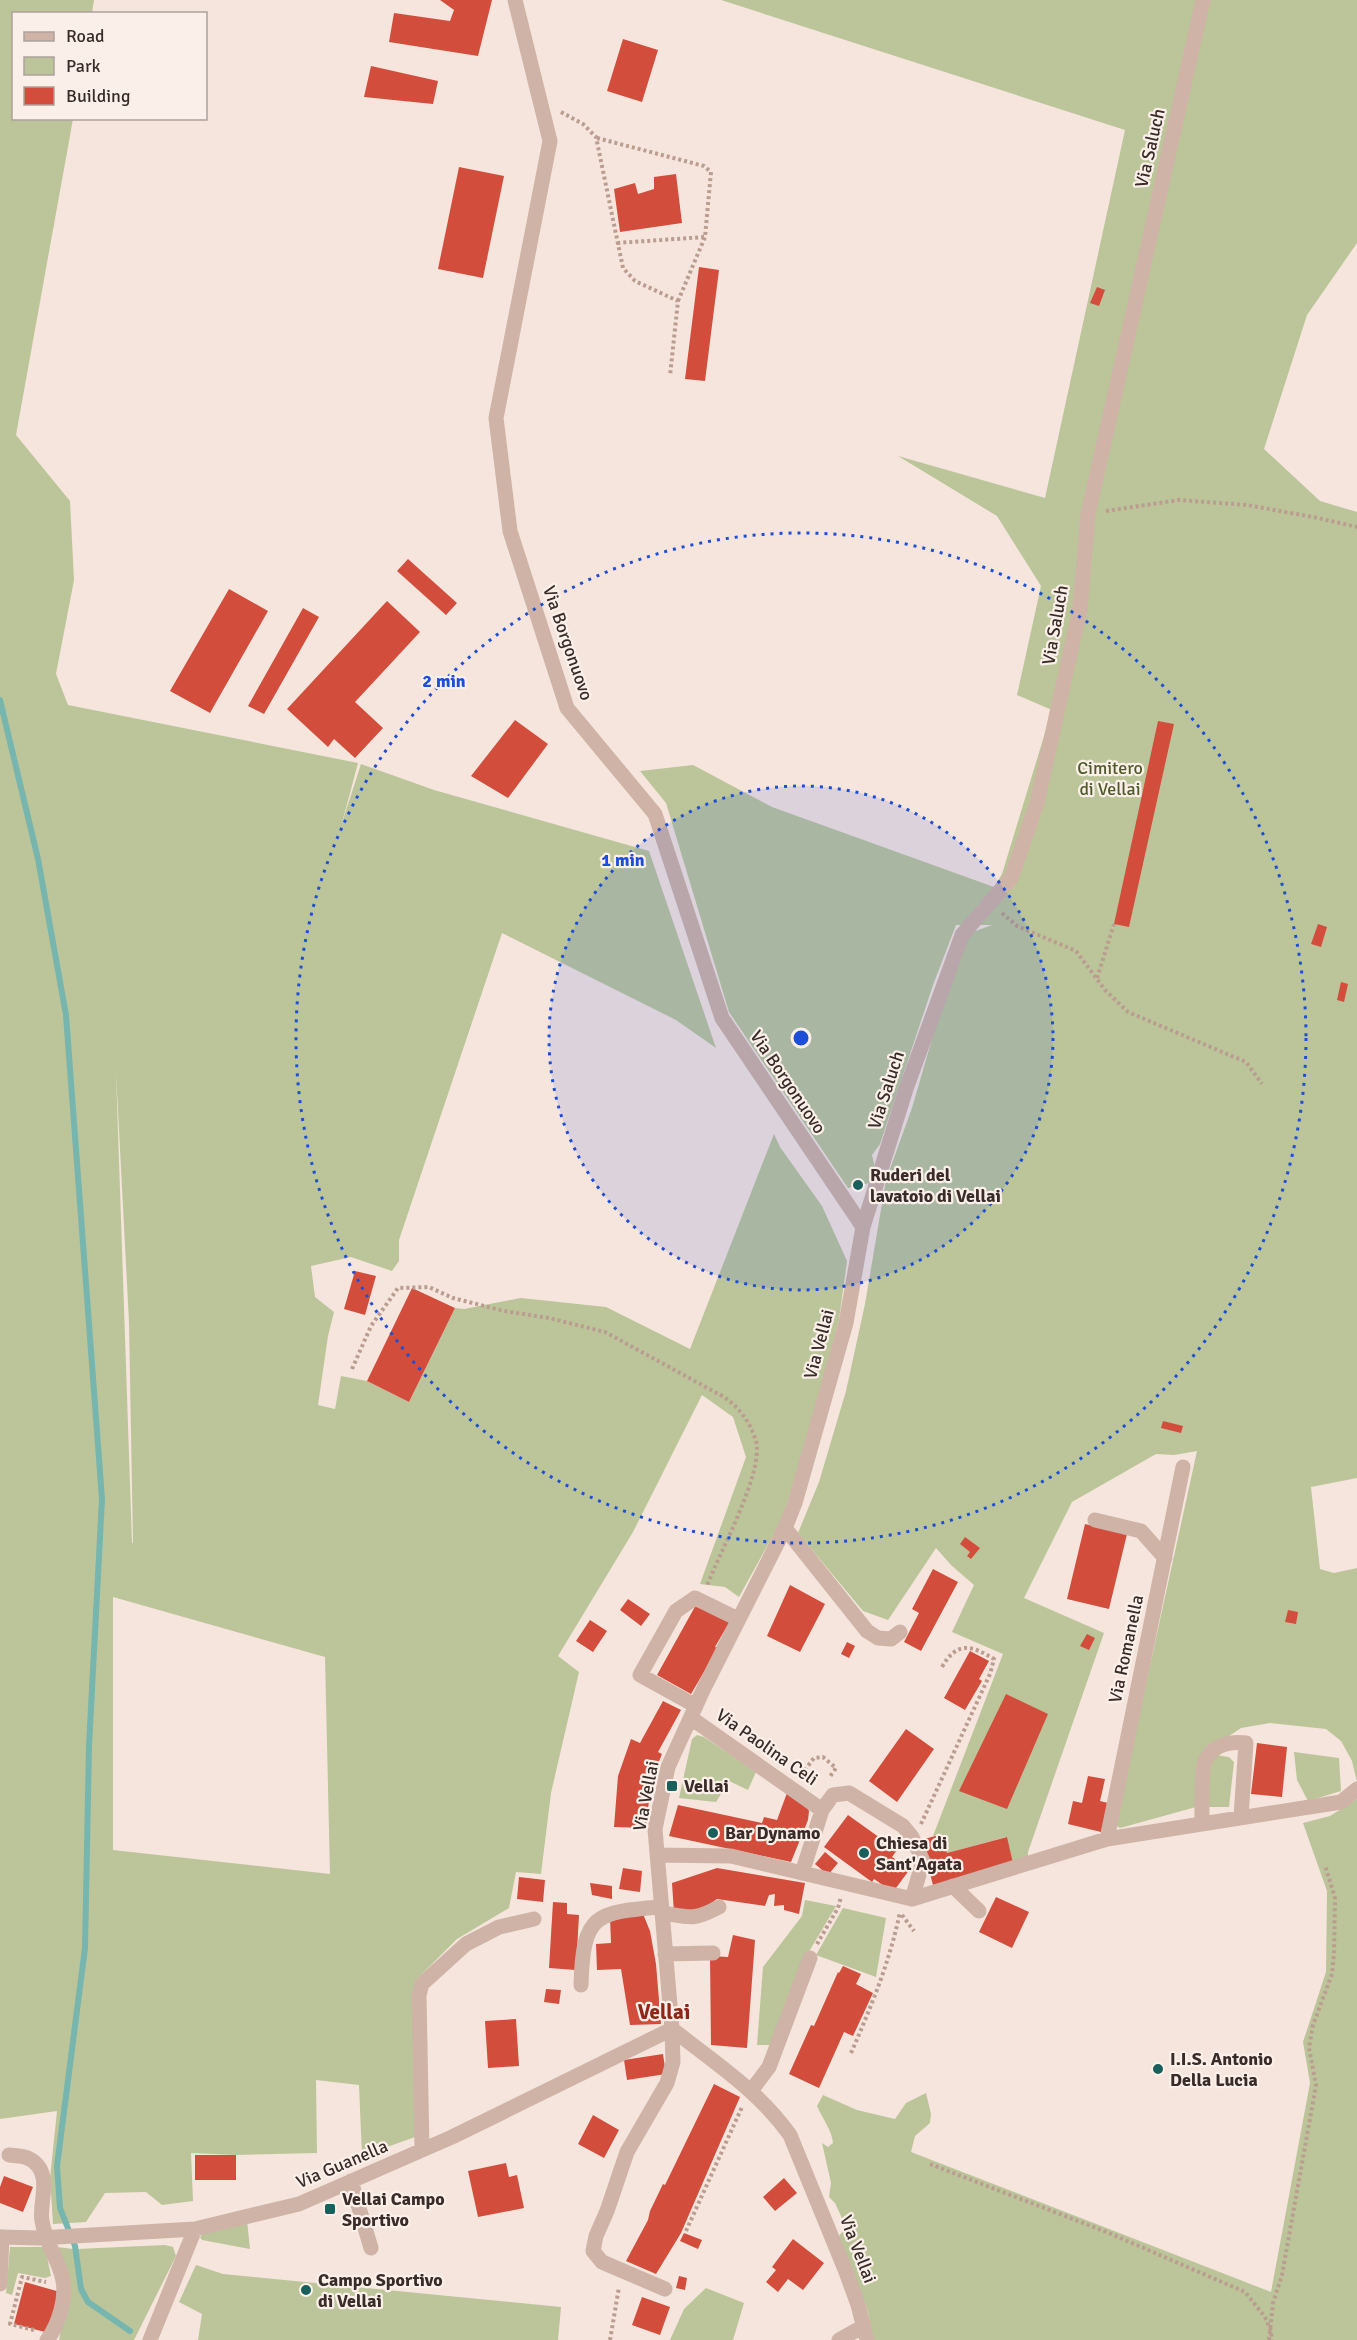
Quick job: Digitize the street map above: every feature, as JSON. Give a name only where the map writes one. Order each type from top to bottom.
[{"type":"street","name":"Via Borgonuovo","points":[[515,0],[550,141],[496,418],[510,531],[567,708],[655,814],[722,1018],[863,1227]]},
{"type":"street","name":"Via Saluch","points":[[863,1227],[906,1089],[962,935],[1011,878],[1036,803],[1080,609],[1088,514],[1203,0]]},
{"type":"street","name":"Via Vellai","points":[[863,1227],[846,1323],[795,1503],[785,1528],[738,1619],[668,1767],[655,1829],[672,2029],[751,2091],[776,2116],[790,2135],[846,2272],[866,2333]]},
{"type":"street","name":"Via Romanella","points":[[1107,1839],[1183,1467]]},
{"type":"street","points":[[1095,1520],[1141,1531],[1165,1558]]},
{"type":"street","points":[[785,1528],[867,1631],[878,1638],[891,1639],[900,1632]]},
{"type":"street","name":"Via Paolina Celi","points":[[702,1601],[695,1598],[676,1611],[640,1675],[694,1712],[822,1810],[833,1795],[849,1793],[903,1826],[912,1837],[923,1861],[912,1899]]},
{"type":"street","points":[[702,1601],[738,1619]]},
{"type":"street","points":[[1202,1823],[1204,1762],[1218,1746],[1235,1741],[1246,1743],[1241,1817]]},
{"type":"street","points":[[657,1855],[731,1856],[912,1899],[1107,1839],[1341,1802],[1357,1789]]},
{"type":"street","points":[[802,1873],[822,1810]]},
{"type":"street","points":[[953,1886],[979,1911]]},
{"type":"street","points":[[580,1985],[584,1946],[590,1928],[600,1918],[616,1911],[662,1910],[692,1918],[702,1916],[719,1907]]},
{"type":"street","points":[[422,2151],[419,1995],[422,1984],[466,1944],[500,1927],[534,1919]]},
{"type":"street","points":[[665,1954],[713,1953]]},
{"type":"street","points":[[751,2091],[769,2067],[810,1958]]},
{"type":"street","points":[[665,2289],[597,2258],[593,2251],[596,2236],[627,2152],[667,2084],[672,2062],[672,2029]]},
{"type":"street","name":"Via Guanella","points":[[1,2237],[81,2236],[195,2229],[299,2204],[422,2151],[672,2029]]},
{"type":"street","points":[[9,2154],[29,2157],[39,2167],[43,2176],[41,2218],[52,2237],[64,2286],[63,2300],[49,2337]]},
{"type":"street","points":[[351,2181],[371,2248]]},
{"type":"street","points":[[150,2340],[195,2229]]},
{"type":"street","points":[[0,2284],[1,2237]]},
{"type":"street","points":[[838,2340],[866,2333]]},
{"type":"path","points":[[543,117],[560,111],[583,123],[596,138],[603,160],[623,268],[636,281],[678,301]]},
{"type":"path","points":[[596,138],[704,166],[711,172],[705,237],[678,301],[670,376]]},
{"type":"path","points":[[617,243],[705,237]]},
{"type":"path","points":[[1088,514],[1179,500],[1247,505],[1357,527]]},
{"type":"path","points":[[989,904],[1017,926],[1076,951],[1097,979],[1128,1012],[1246,1062],[1262,1084]]},
{"type":"path","points":[[1097,979],[1114,924]]},
{"type":"path","points":[[352,1369],[371,1326],[398,1288],[429,1287],[453,1298],[504,1311],[571,1322],[605,1332],[724,1397],[741,1410],[751,1430],[756,1443],[755,1464],[747,1493],[702,1601]]},
{"type":"path","points":[[912,1837],[922,1823],[990,1674],[994,1659],[968,1647],[958,1649],[942,1667]]},
{"type":"path","points":[[814,1758],[823,1757],[836,1768]]},
{"type":"path","points":[[1271,2340],[1273,2303],[1282,2275],[1316,2085],[1309,2048],[1313,2025],[1332,1974],[1335,1898],[1325,1865]]},
{"type":"path","points":[[810,1958],[838,1908],[844,1883]]},
{"type":"path","points":[[851,2053],[873,2004],[895,1936],[900,1912],[894,1895]]},
{"type":"path","points":[[900,1912],[914,1931]]},
{"type":"path","points":[[686,2231],[738,2114],[751,2091]]},
{"type":"path","points":[[930,2164],[1118,2236],[1245,2292],[1265,2317],[1271,2331]]},
{"type":"path","points":[[610,2340],[622,2271]]},
{"type":"path","points":[[49,2337],[10,2324],[22,2277],[64,2286]]},
{"type":"green space","points":[[0,0],[94,0],[92,12],[12,12],[12,120],[73,120],[16,435],[70,501],[74,580],[56,674],[68,705],[358,763],[342,823],[361,764],[434,790],[649,851],[716,1048],[676,1020],[502,933],[399,1240],[399,1261],[392,1271],[351,1257],[311,1266],[315,1297],[334,1312],[328,1336],[318,1405],[335,1409],[341,1376],[367,1381],[409,1402],[455,1308],[464,1309],[521,1298],[606,1307],[690,1349],[774,1134],[780,1147],[822,1206],[847,1261],[839,1320],[803,1454],[782,1519],[739,1597],[725,1587],[700,1584],[746,1457],[733,1417],[702,1395],[633,1532],[558,1656],[579,1672],[551,1793],[541,1874],[516,1872],[509,1908],[457,1939],[416,1980],[415,2137],[362,2156],[359,2085],[316,2080],[317,2153],[236,2155],[191,2153],[193,2201],[162,2205],[146,2192],[105,2193],[86,2222],[53,2224],[50,2178],[57,2111],[0,2119]],"holes":[[[116,1072],[129,1322],[133,1543]],[[113,1597],[325,1657],[330,1874],[113,1850]]]},
{"type":"green space","name":"Cimitero di Vellai","points":[[721,0],[1357,0],[1357,243],[1307,315],[1264,449],[1320,501],[1357,512],[1357,1478],[1311,1487],[1320,1569],[1334,1573],[1357,1568],[1357,1782],[1352,1761],[1341,1741],[1326,1729],[1270,1723],[1241,1728],[1200,1756],[1196,1807],[1120,1828],[1115,1825],[1197,1451],[1174,1455],[1156,1454],[1072,1502],[1024,1598],[1104,1633],[1028,1852],[1028,1858],[1013,1863],[1006,1837],[947,1853],[942,1834],[933,1836],[1003,1654],[952,1632],[974,1585],[936,1548],[888,1620],[863,1611],[798,1533],[819,1482],[846,1391],[865,1304],[886,1180],[912,1108],[952,970],[970,933],[992,925],[956,925],[933,985],[880,1144],[872,1155],[878,1181],[848,1188],[729,1012],[666,803],[640,771],[693,765],[772,807],[994,887],[1002,874],[1052,710],[1017,695],[1041,586],[997,516],[898,456],[1045,498],[1125,130]]},
{"type":"green space","points":[[697,1735],[704,1737],[756,1772],[748,1790],[729,1781],[716,1802],[679,1798],[692,1739]]},
{"type":"green space","points":[[1294,1752],[1339,1758],[1341,1791],[1308,1801],[1297,1780]]},
{"type":"green space","points":[[1216,1755],[1229,1757],[1234,1762],[1229,1807],[1205,1807],[1207,1766]]},
{"type":"green space","points":[[1357,1799],[1357,2340],[874,2340],[867,2309],[839,2236],[846,2227],[835,2203],[829,2197],[831,2183],[822,2143],[828,2147],[833,2143],[829,2129],[817,2106],[823,2095],[857,2110],[895,2119],[906,2103],[926,2093],[931,2114],[930,2123],[915,2136],[911,2152],[1271,2292],[1310,2083],[1303,2042],[1326,1972],[1327,1891],[1303,1823],[1330,1816]]},
{"type":"green space","points":[[805,1900],[836,1906],[807,1955],[773,2045],[757,2045],[763,1967],[802,1916]]},
{"type":"green space","points":[[843,1908],[886,1918],[876,1977],[816,1955]]},
{"type":"green space","points":[[247,2220],[250,2249],[202,2240],[200,2237],[207,2230]]},
{"type":"green space","points":[[165,2245],[173,2247],[176,2256],[134,2340],[59,2340],[63,2318],[57,2247],[73,2249],[81,2284],[77,2249]]},
{"type":"green space","points":[[10,2247],[45,2247],[51,2276],[45,2278],[18,2273],[12,2295],[6,2293]]},
{"type":"green space","name":"Campo Sportivo di Vellai","points":[[196,2265],[223,2274],[561,2307],[558,2340],[198,2340],[202,2314],[179,2302]]},
{"type":"green space","points":[[706,2288],[744,2303],[733,2340],[670,2340],[684,2309]]},
{"type":"building","points":[[440,0],[492,0],[478,56],[389,42],[394,13],[450,21],[454,10]]},
{"type":"building","points":[[623,39],[658,50],[642,102],[607,91]]},
{"type":"building","points":[[371,66],[438,81],[433,104],[364,97]]},
{"type":"building","points":[[459,167],[504,176],[483,278],[438,269]]},
{"type":"building","points":[[676,174],[682,223],[620,232],[614,189],[635,183],[638,194],[654,189],[654,177]]},
{"type":"building","points":[[699,267],[719,270],[705,381],[685,379]]},
{"type":"building","points":[[1097,287],[1105,290],[1099,306],[1090,303]]},
{"type":"building","points":[[408,559],[457,603],[446,615],[397,571]]},
{"type":"building","points":[[229,589],[268,611],[210,713],[170,691]]},
{"type":"building","points":[[387,601],[420,632],[355,702],[383,728],[355,758],[334,739],[328,747],[287,709]]},
{"type":"building","points":[[303,608],[319,617],[264,714],[248,706]]},
{"type":"building","points":[[515,720],[548,744],[508,798],[471,776]]},
{"type":"building","points":[[1158,721],[1174,724],[1129,927],[1114,924]]},
{"type":"building","points":[[1318,924],[1327,927],[1321,947],[1311,944]]},
{"type":"building","points":[[1341,982],[1348,984],[1344,1002],[1337,1000]]},
{"type":"building","points":[[355,1271],[376,1276],[365,1315],[344,1309]]},
{"type":"building","points":[[412,1288],[455,1308],[409,1402],[367,1381]]},
{"type":"building","points":[[1163,1421],[1183,1426],[1181,1433],[1161,1428]]},
{"type":"building","points":[[1085,1524],[1127,1534],[1109,1609],[1067,1599]]},
{"type":"building","points":[[965,1537],[980,1548],[971,1559],[967,1556],[970,1552],[960,1544]]},
{"type":"building","points":[[933,1569],[958,1582],[921,1651],[904,1642],[919,1613],[912,1609]]},
{"type":"building","points":[[790,1585],[825,1604],[800,1652],[767,1636]]},
{"type":"building","points":[[628,1599],[650,1614],[641,1626],[620,1610]]},
{"type":"building","points":[[697,1603],[730,1621],[715,1647],[718,1648],[691,1694],[657,1675]]},
{"type":"building","points":[[1288,1610],[1298,1612],[1296,1624],[1285,1622]]},
{"type":"building","points":[[590,1620],[607,1631],[593,1652],[576,1641]]},
{"type":"building","points":[[1087,1634],[1095,1638],[1089,1650],[1080,1646]]},
{"type":"building","points":[[847,1642],[855,1646],[849,1658],[841,1654]]},
{"type":"building","points":[[970,1651],[989,1661],[979,1679],[982,1681],[965,1710],[944,1698]]},
{"type":"building","points":[[1006,1694],[1048,1714],[1007,1809],[959,1791]]},
{"type":"building","points":[[663,1701],[681,1710],[658,1752],[662,1754],[651,1781],[646,1828],[614,1827],[618,1776],[631,1739],[640,1743]]},
{"type":"building","points":[[906,1729],[934,1749],[897,1802],[869,1781]]},
{"type":"building","points":[[1257,1743],[1287,1747],[1282,1797],[1251,1794]]},
{"type":"building","points":[[1088,1776],[1105,1779],[1100,1801],[1108,1803],[1101,1832],[1068,1824],[1073,1801],[1082,1803]]},
{"type":"building","points":[[787,1793],[804,1803],[809,1811],[808,1820],[791,1862],[669,1836],[678,1805],[762,1823],[764,1817],[777,1820]]},
{"type":"building","name":"Chiesa di Sant'Agata","points":[[848,1815],[897,1850],[892,1857],[910,1869],[893,1892],[874,1879],[872,1882],[824,1847]]},
{"type":"building","points":[[942,1834],[947,1853],[1007,1837],[1013,1863],[933,1885],[921,1840]]},
{"type":"building","points":[[825,1852],[838,1863],[828,1875],[815,1864]]},
{"type":"building","points":[[623,1868],[642,1871],[640,1892],[619,1889]]},
{"type":"building","points":[[717,1868],[805,1883],[799,1914],[784,1910],[784,1905],[774,1906],[775,1894],[769,1895],[765,1906],[717,1899],[695,1914],[674,1913],[672,1883]]},
{"type":"building","points":[[519,1877],[545,1880],[543,1902],[517,1899]]},
{"type":"building","points":[[590,1883],[612,1886],[612,1899],[592,1895]]},
{"type":"building","points":[[996,1897],[1029,1912],[1012,1948],[979,1932]]},
{"type":"building","points":[[553,1902],[567,1903],[567,1914],[579,1915],[576,1970],[549,1968]]},
{"type":"building","points":[[643,1914],[650,1931],[656,1964],[661,2024],[630,2025],[621,1969],[597,1970],[596,1944],[611,1943],[610,1917]]},
{"type":"building","points":[[733,1935],[755,1940],[747,2048],[711,2045],[710,1956],[728,1957]]},
{"type":"building","points":[[843,1966],[861,1974],[856,1984],[873,1993],[853,2036],[844,2032],[819,2088],[789,2074],[811,2025],[814,2026],[838,1972]]},
{"type":"building","points":[[546,1989],[561,1990],[559,2004],[544,2002]]},
{"type":"building","points":[[516,2019],[519,2066],[488,2068],[485,2021]]},
{"type":"building","points":[[663,2054],[666,2074],[627,2080],[624,2060]]},
{"type":"building","points":[[714,2084],[740,2097],[681,2233],[656,2274],[626,2261]]},
{"type":"building","points":[[593,2115],[619,2130],[604,2158],[578,2144]]},
{"type":"building","points":[[195,2155],[236,2155],[236,2180],[195,2180]]},
{"type":"building","points":[[506,2163],[509,2177],[517,2175],[524,2208],[478,2217],[468,2171]]},
{"type":"building","points":[[4,2176],[33,2187],[23,2212],[0,2203],[0,2187]]},
{"type":"building","points":[[784,2178],[797,2193],[775,2211],[763,2197]]},
{"type":"building","points":[[684,2233],[702,2240],[698,2249],[680,2241]]},
{"type":"building","points":[[793,2239],[824,2263],[803,2290],[788,2279],[778,2292],[766,2282],[776,2270],[772,2267]]},
{"type":"building","points":[[679,2276],[687,2278],[685,2290],[676,2288]]},
{"type":"building","points":[[25,2282],[60,2292],[49,2333],[14,2324]]},
{"type":"building","points":[[642,2297],[670,2307],[660,2335],[632,2325]]},
{"type":"waterway","points":[[0,700],[38,859],[66,1015],[102,1499],[89,1746],[85,1948],[57,2166],[60,2208],[75,2246],[81,2289],[88,2302],[130,2331]]},
{"type":"place","name":"Ruderi del lavatoio di Vellai","points":[[858,1185]]},
{"type":"place","name":"Vellai","points":[[672,1786]]},
{"type":"place","name":"Bar Dynamo","points":[[713,1833]]},
{"type":"place","name":"Chiesa di Sant'Agata","points":[[864,1853]]},
{"type":"place","name":"I.I.S. Antonio Della Lucia","points":[[1158,2069]]},
{"type":"place","name":"Vellai Campo Sportivo","points":[[330,2209]]},
{"type":"place","name":"Campo Sportivo di Vellai","points":[[306,2290]]},
{"type":"district","name":"Vellai","points":[[664,2012]]}]
